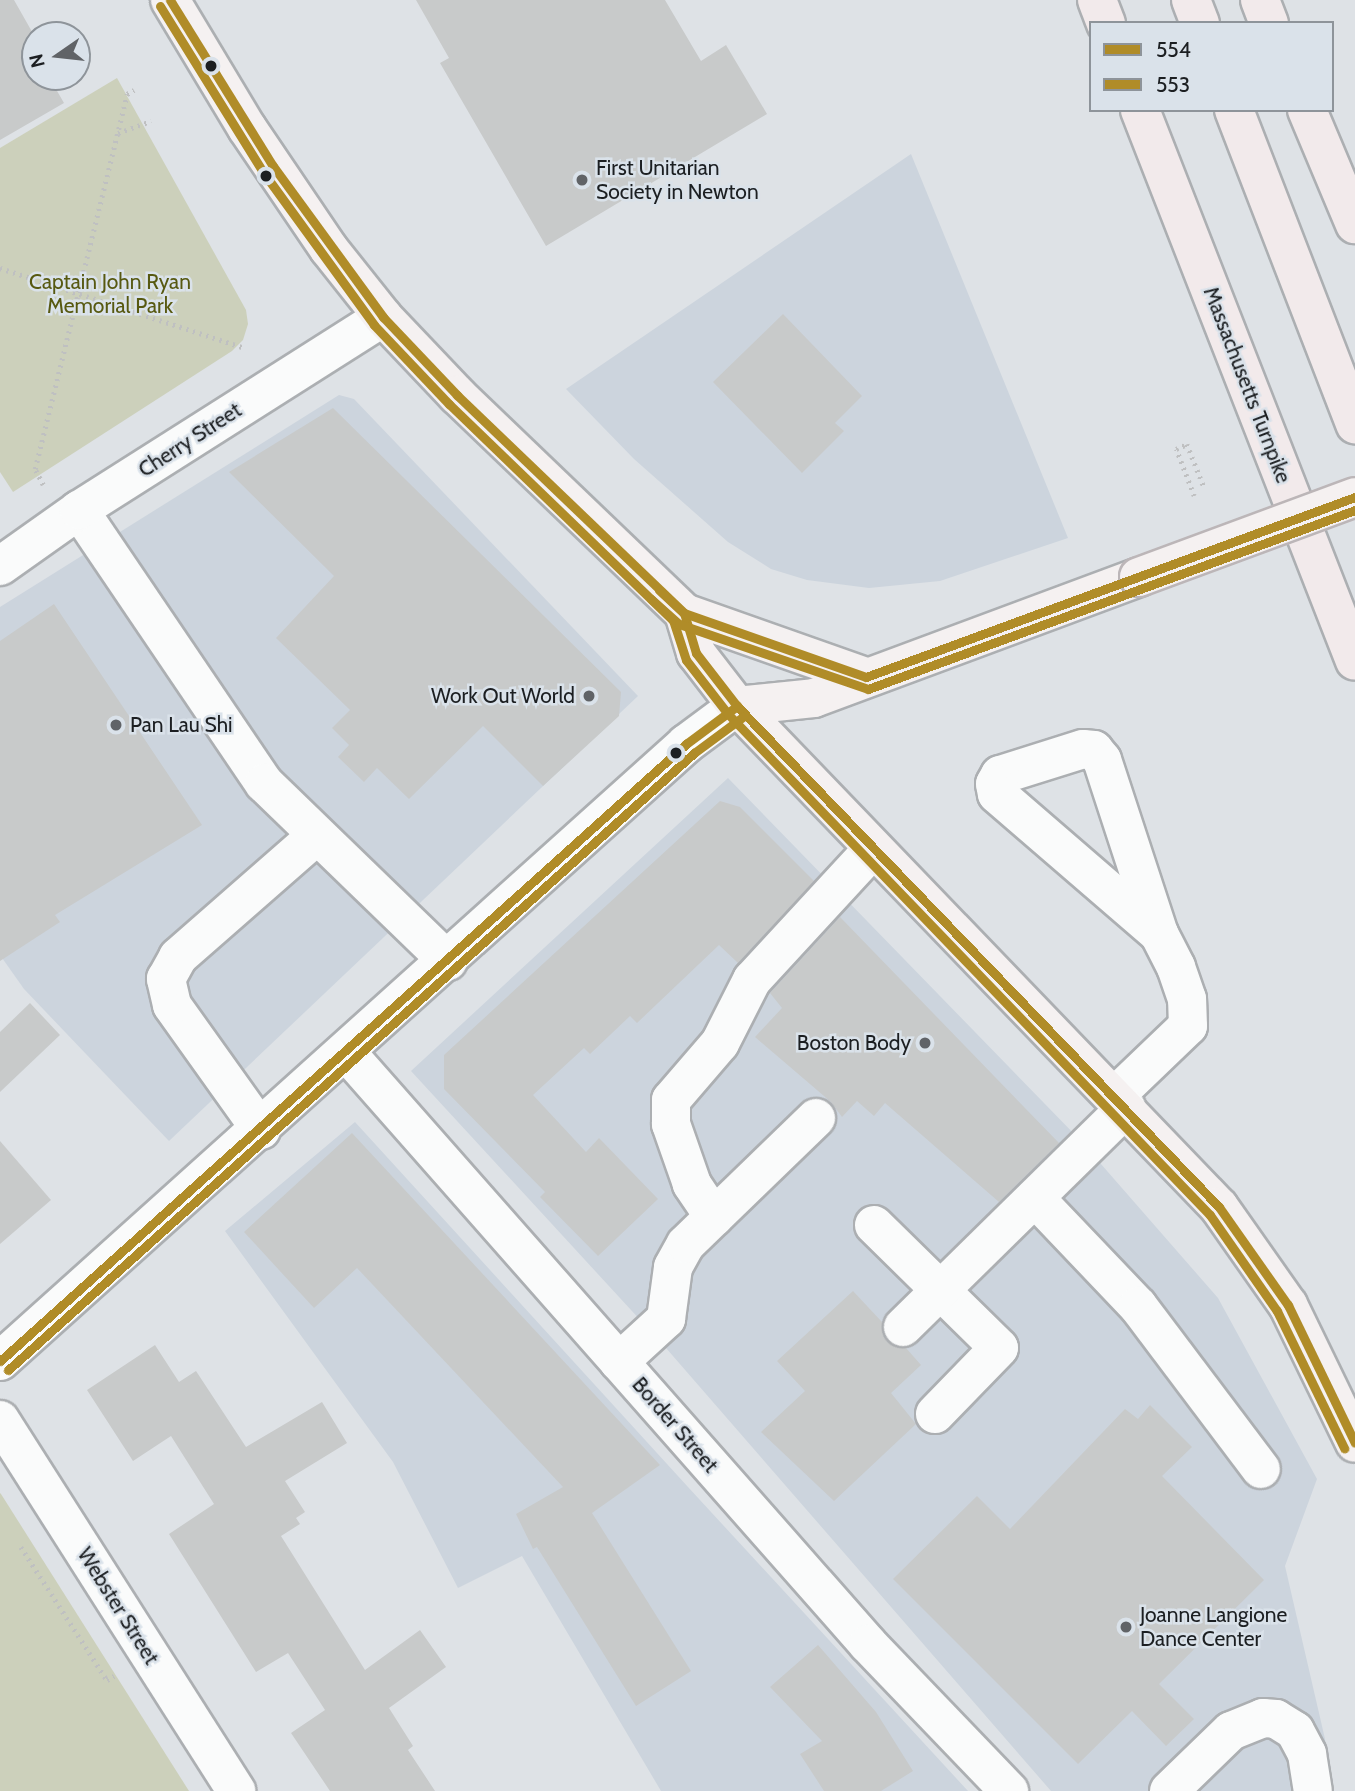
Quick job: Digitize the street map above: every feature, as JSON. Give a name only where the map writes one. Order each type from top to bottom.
[{"type":"highway","points":[[1097,0],[1105,21]]},
{"type":"highway","points":[[1191,0],[1199,21]]},
{"type":"highway","points":[[1260,0],[1268,21]]},
{"type":"highway","name":"Massachusetts Turnpike","points":[[1141,112],[1355,661]]},
{"type":"highway","points":[[1235,112],[1355,424]]},
{"type":"highway","points":[[1308,112],[1355,224]]},
{"type":"main road","points":[[170,0],[273,166],[383,317],[457,396],[684,613],[866,677]]},
{"type":"main road","points":[[737,706],[797,702],[1355,497]]},
{"type":"main road","points":[[684,613],[696,653],[737,706],[1211,1197],[1266,1270],[1308,1339],[1355,1443]]},
{"type":"street","name":"Cherry Street","points":[[0,566],[79,510],[383,317]]},
{"type":"street","points":[[79,510],[264,783],[447,961]]},
{"type":"street","points":[[0,1361],[347,1053],[686,744],[737,706]]},
{"type":"street","points":[[903,1326],[1035,1198],[1188,1026],[1187,999],[1159,934],[1102,760],[1094,750],[1083,749],[1000,775],[995,784],[996,794],[1159,934]]},
{"type":"street","points":[[261,1130],[172,1006],[166,979],[178,957],[316,836]]},
{"type":"street","points":[[714,1217],[692,1184],[671,1124],[671,1100],[720,1043],[752,980],[873,849]]},
{"type":"street","name":"Border Street","points":[[347,1053],[868,1644],[1009,1791]]},
{"type":"street","points":[[619,1362],[666,1319],[678,1254],[816,1118]]},
{"type":"street","points":[[1035,1198],[1138,1306],[1261,1469]]},
{"type":"street","points":[[874,1225],[999,1348],[935,1414]]},
{"type":"street","name":"Webster Street","points":[[0,1420],[236,1791]]},
{"type":"street","points":[[1169,1791],[1231,1731],[1263,1718],[1276,1719],[1295,1731],[1307,1754],[1313,1791]]},
{"type":"path","points":[[45,489],[35,469],[127,94],[134,90]]},
{"type":"path","points":[[117,133],[152,121]]},
{"type":"path","points":[[0,268],[242,347]]},
{"type":"path","points":[[1194,496],[1176,449],[1188,444],[1204,486]]},
{"type":"path","points":[[21,1547],[107,1680],[120,1671]]},
{"type":"shaded area","points":[[911,154],[1068,538],[940,581],[869,588],[807,580],[771,569],[728,542],[634,459],[566,389]]},
{"type":"shaded area","points":[[339,395],[354,399],[638,696],[169,1141],[24,989],[0,955],[0,607]]},
{"type":"shaded area","points":[[728,778],[1080,1140],[1218,1298],[1317,1479],[1285,1566],[1325,1739],[1329,1791],[1051,1791],[666,1348],[411,1071]]},
{"type":"shaded area","points":[[355,1122],[968,1791],[661,1791],[522,1556],[458,1588],[393,1462],[225,1231]]},
{"type":"green space","name":"Captain John Ryan Memorial Park","points":[[117,78],[246,310],[248,324],[243,340],[232,351],[13,492],[0,472],[0,148]]},
{"type":"green space","points":[[1,1494],[189,1791],[0,1791]]},
{"type":"building","points":[[0,0],[14,0],[26,21],[21,21],[21,91],[57,91],[64,103],[0,140]]},
{"type":"building","name":"First Unitarian Society in Newton","points":[[416,0],[665,0],[701,61],[726,45],[767,114],[546,246],[440,63],[449,58]]},
{"type":"building","points":[[783,314],[862,396],[835,423],[844,431],[802,473],[713,382]]},
{"type":"building","points":[[333,408],[621,692],[619,716],[543,786],[483,726],[409,799],[377,768],[364,782],[338,757],[349,745],[332,728],[350,710],[276,638],[334,576],[229,472]]},
{"type":"building","points":[[54,604],[202,825],[55,915],[60,922],[0,961],[0,641]]},
{"type":"building","points":[[720,801],[740,807],[814,881],[738,963],[719,945],[637,1023],[630,1016],[590,1054],[584,1048],[533,1095],[586,1152],[599,1138],[658,1199],[598,1256],[540,1197],[545,1192],[444,1089],[444,1055]]},
{"type":"building","points":[[840,917],[1059,1143],[999,1202],[885,1103],[874,1116],[857,1101],[842,1117],[831,1102],[755,1037],[782,1008],[770,993]]},
{"type":"building","points":[[30,1003],[60,1035],[0,1092],[0,1032]]},
{"type":"building","points":[[352,1133],[660,1465],[592,1513],[691,1671],[636,1706],[537,1547],[533,1549],[516,1514],[563,1487],[357,1268],[314,1308],[244,1232]]},
{"type":"building","points":[[0,1141],[51,1200],[0,1244]]},
{"type":"building","points":[[853,1291],[882,1322],[887,1342],[906,1348],[921,1365],[891,1393],[916,1424],[834,1501],[761,1432],[805,1391],[777,1361]]},
{"type":"building","points":[[155,1345],[179,1382],[196,1371],[246,1447],[322,1402],[347,1443],[285,1481],[305,1512],[296,1518],[300,1524],[281,1536],[365,1670],[420,1630],[446,1667],[389,1708],[413,1746],[408,1750],[435,1791],[330,1791],[291,1733],[325,1710],[288,1653],[256,1672],[169,1534],[214,1504],[171,1436],[133,1461],[87,1390]]},
{"type":"building","points":[[1150,1405],[1192,1447],[1162,1476],[1264,1580],[1159,1684],[1194,1719],[1166,1746],[1132,1711],[1078,1764],[893,1579],[977,1496],[1010,1529],[1125,1409],[1138,1419]]},
{"type":"building","points":[[818,1645],[876,1712],[913,1771],[881,1791],[824,1791],[800,1754],[822,1741],[770,1687]]},
{"type":"transit line","name":"554","points":[[170,0],[273,166],[383,317],[457,395],[684,613],[696,653],[737,706],[1219,1207],[1288,1305],[1355,1443]]},
{"type":"transit line","name":"553","points":[[160,6],[263,172],[374,325],[449,404],[673,620],[686,660],[728,714],[1210,1215],[1277,1311],[1344,1448]]},
{"type":"transit line","name":"554","points":[[659,590],[684,613],[866,677],[1355,497]]},
{"type":"transit line","name":"553","points":[[651,599],[679,624],[868,689],[1355,510]]},
{"type":"transit line","name":"554","points":[[0,1361],[686,744],[737,706]]},
{"type":"transit line","name":"553","points":[[8,1370],[694,753],[744,716]]},
{"type":"place","name":"First Unitarian Society in Newton","points":[[582,180]]},
{"type":"place","name":"Work Out World","points":[[589,696]]},
{"type":"place","name":"Pan Lau Shi","points":[[116,725]]},
{"type":"place","name":"Boston Body","points":[[925,1043]]},
{"type":"place","name":"Joanne Langione Dance Center","points":[[1126,1627]]}]
